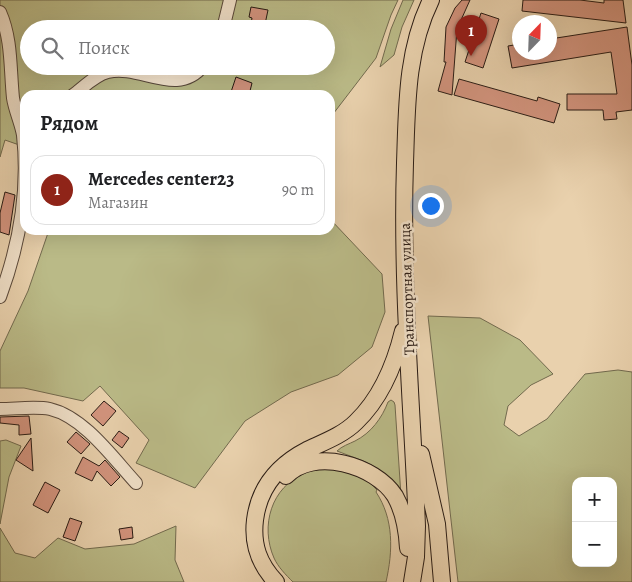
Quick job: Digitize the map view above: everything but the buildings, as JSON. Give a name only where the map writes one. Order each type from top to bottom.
[{"type":"main road","name":"Транспортная улица","points":[[410,582],[416,556],[417,526],[406,317],[404,187],[411,60],[418,32],[431,0]]},
{"type":"main road","points":[[276,582],[259,560],[255,548],[253,531],[256,508],[260,497],[267,483],[276,472],[300,454],[331,439],[356,423],[374,402],[387,377],[399,345],[406,317]]},
{"type":"main road","points":[[412,410],[437,524],[442,582]]},
{"type":"main road","points":[[253,531],[267,497],[289,472],[300,466],[324,461],[340,462],[359,468],[376,477],[386,485],[394,496],[405,521],[410,582]]},
{"type":"street","points":[[225,20],[230,0]]},
{"type":"street","points":[[0,12],[4,20],[9,46],[14,99],[20,124]]},
{"type":"street","points":[[80,90],[100,75]]},
{"type":"street","points":[[141,75],[158,79],[190,78],[193,75]]},
{"type":"street","points":[[0,297],[11,267],[20,226]]},
{"type":"street","points":[[0,409],[48,408],[65,414],[79,423],[105,448],[136,483]]},
{"type":"green space","points":[[0,0],[398,0],[376,58],[335,111],[335,90],[20,90],[20,145],[5,140],[0,157]]},
{"type":"green space","points":[[403,0],[414,0],[402,27],[394,55],[380,67],[391,29]]},
{"type":"green space","points":[[335,224],[382,274],[385,312],[372,347],[338,375],[291,392],[245,421],[195,488],[136,463],[149,440],[100,386],[83,401],[24,388],[0,388],[0,351],[28,291],[47,235],[335,235]]},
{"type":"green space","points":[[428,316],[480,318],[520,340],[553,374],[531,385],[508,406],[504,425],[519,436],[547,419],[585,374],[618,370],[632,372],[632,582],[458,582]]},
{"type":"green space","points":[[391,400],[395,405],[401,496],[378,469],[366,462],[337,451],[343,446],[361,438],[371,429]]},
{"type":"green space","points":[[6,440],[21,446],[9,477],[0,524],[0,441]]},
{"type":"green space","points":[[335,468],[367,480],[377,490],[376,492],[382,502],[389,524],[391,547],[386,582],[293,582],[280,568],[274,558],[268,533],[272,509],[277,498],[293,479],[316,470]]},
{"type":"green space","points":[[176,526],[175,560],[184,582],[0,582],[0,528],[15,553],[35,558],[58,538],[85,549],[134,544]]},
{"type":"place","name":"Mercedes center23","points":[[471,56]]}]
